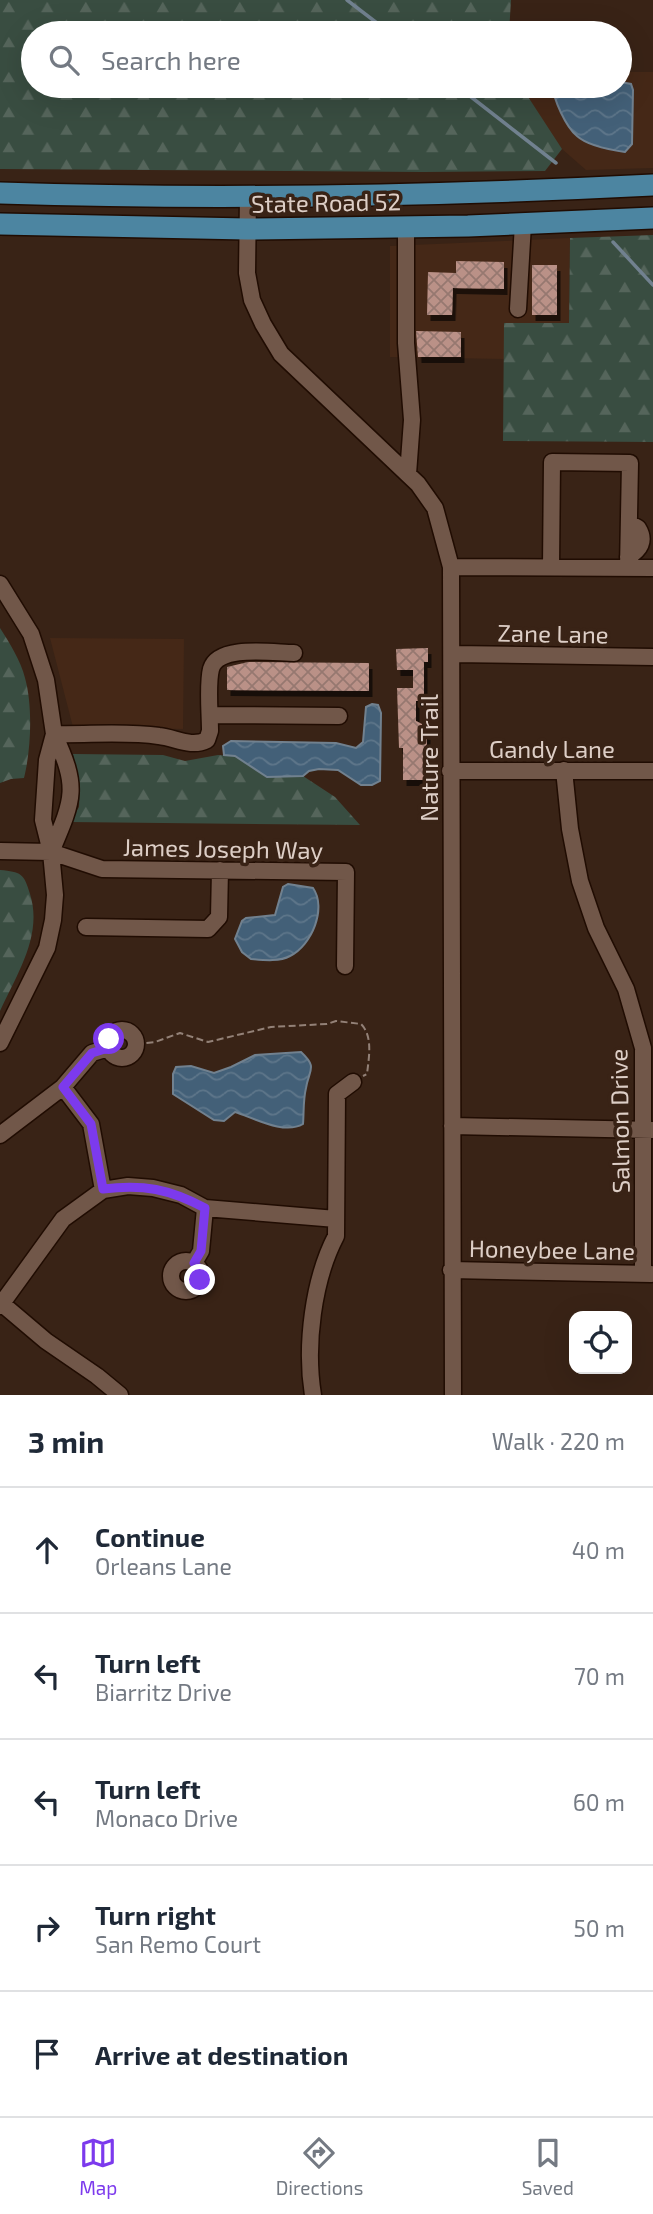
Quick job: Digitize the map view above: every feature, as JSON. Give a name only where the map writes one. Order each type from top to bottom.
[{"type":"main road","name":"State Road 52","points":[[0,193],[248,196],[469,194],[653,185]]},
{"type":"main road","name":"State Road 52","points":[[0,224],[247,229],[523,224],[653,218]]},
{"type":"street","name":"Nature Trail","points":[[248,196],[247,273],[252,300],[263,324],[281,354],[418,484],[435,508],[451,567],[453,1395]]},
{"type":"street","points":[[518,309],[523,224]]},
{"type":"street","points":[[406,227],[406,342],[412,420],[408,474]]},
{"type":"street","points":[[551,567],[552,462],[630,463],[628,562]]},
{"type":"street","points":[[451,567],[551,567],[628,562],[653,568]]},
{"type":"street","points":[[0,584],[31,634],[46,680],[54,734],[67,763],[72,784],[71,800],[51,852]]},
{"type":"street","points":[[54,734],[158,735],[189,744],[199,744],[207,740],[210,731],[211,669],[219,657],[234,653],[294,653]]},
{"type":"street","name":"Zane Lane","points":[[452,654],[653,657]]},
{"type":"street","points":[[210,715],[339,716]]},
{"type":"street","points":[[0,1043],[47,948],[53,920],[55,895],[51,852],[43,820],[47,760],[54,734]]},
{"type":"street","name":"Salmon Drive","points":[[564,770],[570,829],[580,881],[596,928],[626,989],[643,1048],[648,1130],[648,1274]]},
{"type":"street","name":"Gandy Lane","points":[[450,771],[653,771]]},
{"type":"street","name":"James Joseph Way","points":[[0,851],[51,852],[102,869],[346,873],[345,966]]},
{"type":"street","points":[[86,928],[208,929],[219,917],[220,870]]},
{"type":"street","points":[[0,1135],[63,1087],[92,1053],[108,1048],[113,1055],[126,1058],[133,1052],[136,1044]]},
{"type":"street","points":[[313,1395],[310,1377],[318,1278],[336,1236],[338,1094],[353,1082]]},
{"type":"street","points":[[63,1087],[91,1124],[103,1189]]},
{"type":"street","points":[[452,1126],[648,1130]]},
{"type":"street","points":[[120,1395],[0,1304],[64,1219],[103,1189],[128,1186],[153,1188],[181,1195],[205,1208],[336,1219]]},
{"type":"street","points":[[194,1263],[201,1251],[205,1208]]},
{"type":"street","name":"Honeybee Lane","points":[[451,1270],[648,1274]]},
{"type":"path","points":[[136,1044],[155,1042],[180,1033],[208,1042],[271,1027],[327,1024],[335,1021],[361,1024],[368,1030],[370,1045],[367,1053],[367,1074],[353,1082]]},
{"type":"shaded area","points":[[632,72],[653,72],[653,168],[586,170],[562,149],[528,98],[632,98]]},
{"type":"shaded area","points":[[570,238],[569,324],[505,323],[504,359],[390,357],[390,246]]},
{"type":"shaded area","points":[[50,638],[184,639],[183,729],[73,727]]},
{"type":"green space","points":[[0,0],[511,0],[510,21],[21,21],[21,98],[529,98],[562,149],[545,171],[0,169]]},
{"type":"green space","points":[[653,235],[653,442],[503,441],[504,323],[569,323],[570,238]]},
{"type":"green space","points":[[0,628],[23,672],[28,689],[30,728],[24,778],[0,783]]},
{"type":"green space","points":[[73,754],[163,755],[185,761],[218,755],[235,756],[267,777],[303,776],[335,797],[360,825],[70,822],[79,807],[80,786]]},
{"type":"green space","points":[[0,870],[17,873],[26,882],[33,909],[33,924],[26,954],[0,1011]]},
{"type":"water","points":[[632,87],[633,90],[632,144],[625,152],[593,145],[577,136],[561,113],[555,98],[632,98]]},
{"type":"water","points":[[378,705],[381,713],[380,781],[372,785],[361,785],[338,770],[319,769],[309,771],[303,776],[267,777],[235,756],[224,755],[223,746],[231,741],[336,743],[356,748],[363,742],[366,707]]},
{"type":"water","points":[[288,884],[313,888],[317,896],[318,915],[311,935],[298,951],[286,958],[251,959],[242,952],[235,939],[242,921],[246,918],[275,915],[283,887]]},
{"type":"water","points":[[301,1052],[311,1069],[305,1092],[303,1124],[295,1127],[278,1127],[235,1112],[224,1121],[214,1120],[173,1094],[173,1074],[176,1067],[191,1066],[214,1073],[255,1055]]},
{"type":"building","points":[[456,261],[504,262],[504,289],[453,288],[452,315],[427,315],[428,272],[456,273]]},
{"type":"building","points":[[532,265],[557,265],[557,315],[532,315]]},
{"type":"building","points":[[416,331],[461,332],[461,357],[418,357]]},
{"type":"building","points":[[428,648],[428,662],[424,662],[424,701],[416,701],[416,721],[422,724],[422,733],[427,734],[426,780],[403,780],[397,688],[413,688],[413,670],[397,670],[396,649]]},
{"type":"building","points":[[248,662],[369,663],[369,691],[227,690],[227,667]]},
{"type":"waterway","points":[[347,0],[374,21]]},
{"type":"waterway","points":[[472,98],[556,163]]},
{"type":"waterway","points":[[613,242],[653,285]]},
{"type":"route","points":[[109,1039],[108,1048],[92,1053],[63,1087],[91,1124],[103,1189],[128,1186],[153,1188],[181,1195],[205,1208],[201,1251],[194,1263],[200,1270],[200,1280]]}]
